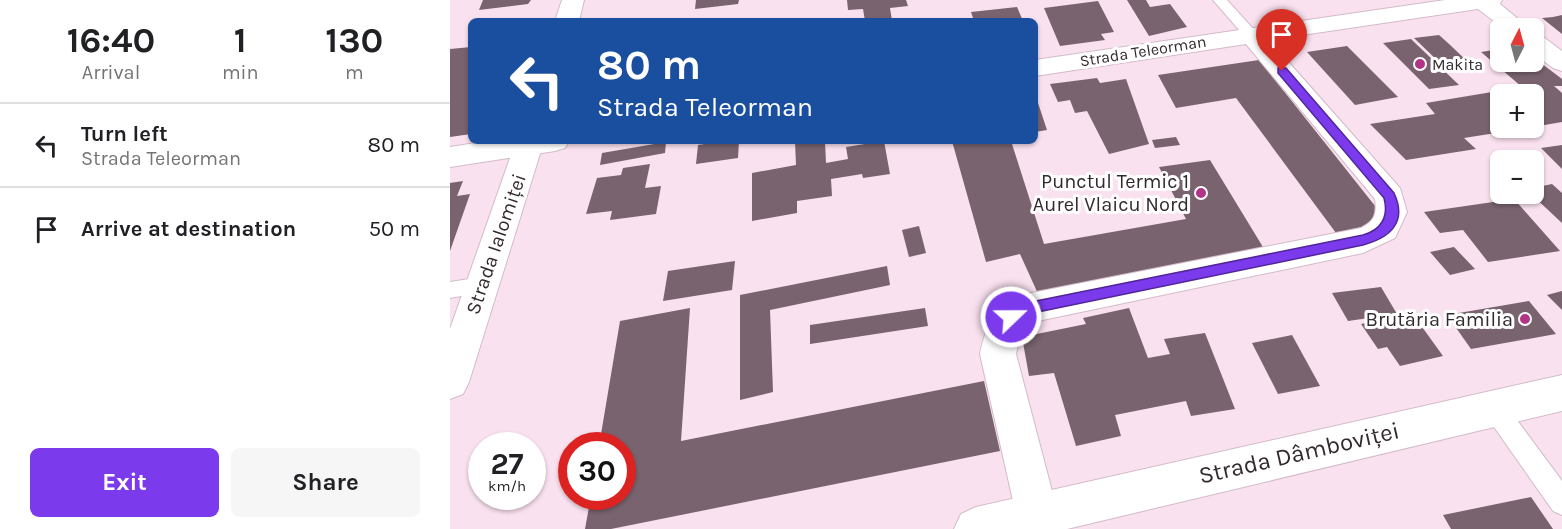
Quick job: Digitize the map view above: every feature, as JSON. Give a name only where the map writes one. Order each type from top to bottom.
[{"type":"street","points":[[568,18],[573,0]]},
{"type":"street","points":[[1485,0],[1506,18]]},
{"type":"street","name":"Strada Teleorman","points":[[1038,68],[1485,0]]},
{"type":"street","points":[[1038,521],[998,354],[1001,334],[1011,317],[1031,308],[1363,240],[1378,236],[1388,227],[1392,219],[1389,196],[1251,35]]},
{"type":"street","points":[[1544,49],[1562,63]]},
{"type":"street","points":[[450,157],[526,144]]},
{"type":"street","name":"Strada Ialomiței","points":[[450,382],[482,285],[537,144]]},
{"type":"street","name":"Strada Dâmboviței","points":[[976,529],[1038,521],[1562,393]]},
{"type":"lane","points":[[1220,0],[1251,35]]},
{"type":"lane","points":[[450,290],[482,285]]},
{"type":"lane","points":[[1495,409],[1562,502]]},
{"type":"building","points":[[483,0],[531,0],[528,4],[479,10]]},
{"type":"building","points":[[696,0],[739,0],[738,4],[695,9]]},
{"type":"building","points":[[847,0],[906,0],[908,6],[890,8],[892,18],[864,18],[863,9],[848,10]]},
{"type":"building","points":[[1127,0],[1146,0],[1150,7],[1170,4],[1187,27],[1149,36]]},
{"type":"building","points":[[1098,1],[1114,32],[1101,34],[1105,40],[1060,46],[1044,8]]},
{"type":"building","points":[[1017,7],[1022,18],[973,18],[971,12]]},
{"type":"building","points":[[1562,15],[1562,34],[1542,18]]},
{"type":"building","points":[[1439,35],[1467,61],[1441,64],[1414,38]]},
{"type":"building","name":"Makita","points":[[1411,39],[1459,85],[1429,89],[1383,43]]},
{"type":"building","points":[[1347,46],[1398,97],[1355,105],[1307,52]]},
{"type":"building","points":[[468,47],[468,134],[450,137],[450,49]]},
{"type":"building","points":[[1490,51],[1490,60],[1481,52]]},
{"type":"building","points":[[1259,60],[1387,221],[1336,233],[1236,98],[1176,108],[1158,75]]},
{"type":"building","points":[[1544,65],[1562,79],[1562,86],[1554,86],[1562,93],[1562,122],[1544,125],[1544,84],[1518,84],[1504,72],[1544,72]]},
{"type":"building","points":[[1097,78],[1100,83],[1126,79],[1149,144],[1109,154],[1087,111],[1075,113],[1070,100],[1058,102],[1050,84]]},
{"type":"building","points":[[1490,92],[1490,134],[1464,138],[1476,149],[1406,160],[1370,124],[1435,114],[1426,103]]},
{"type":"building","points":[[1038,103],[1047,130],[1038,132]]},
{"type":"building","points":[[1176,137],[1180,145],[1155,148],[1152,140]]},
{"type":"building","points":[[666,144],[665,153],[600,165],[602,153]]},
{"type":"building","points":[[739,144],[738,158],[696,164],[698,145]]},
{"type":"building","points":[[795,144],[825,144],[826,163],[848,159],[846,147],[885,144],[890,174],[863,178],[862,174],[831,179],[832,196],[797,201],[797,213],[752,221],[752,173],[796,165]]},
{"type":"building","points":[[953,144],[1012,144],[1044,244],[1186,219],[1159,167],[1210,160],[1266,252],[1039,296],[1020,254],[986,262]]},
{"type":"building","points":[[1562,145],[1562,169],[1544,150],[1541,148]]},
{"type":"building","points":[[650,164],[645,188],[661,186],[656,214],[610,220],[612,211],[586,214],[597,178],[621,175],[623,168]]},
{"type":"building","points":[[463,181],[457,196],[470,194],[450,251],[450,183]]},
{"type":"building","points":[[1552,184],[1562,193],[1562,223],[1542,204],[1544,204],[1544,186]]},
{"type":"building","points":[[1490,202],[1518,204],[1560,251],[1488,262],[1463,230],[1440,233],[1424,212]]},
{"type":"building","points":[[919,226],[926,253],[909,257],[902,230]]},
{"type":"building","points":[[1454,247],[1475,269],[1450,275],[1430,252]]},
{"type":"building","points":[[735,261],[732,290],[663,301],[668,271]]},
{"type":"building","points":[[887,266],[890,285],[770,310],[773,392],[740,400],[740,295]]},
{"type":"building","points":[[1381,287],[1397,314],[1348,321],[1332,293]]},
{"type":"building","points":[[1562,291],[1562,310],[1547,295]]},
{"type":"building","points":[[1529,301],[1556,334],[1471,349],[1447,315]]},
{"type":"building","points":[[690,308],[681,441],[984,381],[1000,451],[611,529],[585,529],[588,510],[636,510],[636,432],[601,432],[620,321]]},
{"type":"building","points":[[925,308],[928,326],[810,344],[810,325]]},
{"type":"building","points":[[1129,308],[1148,358],[1170,354],[1164,339],[1205,333],[1235,409],[1191,416],[1186,401],[1115,415],[1121,436],[1076,446],[1054,373],[1029,376],[1022,337],[1086,324],[1083,318]]},
{"type":"building","points":[[1412,313],[1443,356],[1400,366],[1387,347],[1378,349],[1361,324]]},
{"type":"building","points":[[1292,335],[1320,386],[1278,394],[1252,343]]},
{"type":"building","points":[[1531,497],[1553,529],[1451,529],[1443,515]]},
{"type":"place","name":"Makita","points":[[1420,64]]},
{"type":"place","name":"Punctul Termic 1 Aurel Vlaicu Nord","points":[[1201,193]]},
{"type":"place","name":"Brutăria Familia","points":[[1525,319]]},
{"type":"route","points":[[1011,317],[1031,308],[1363,240],[1378,236],[1388,227],[1392,219],[1393,207],[1389,196],[1282,71]]}]
